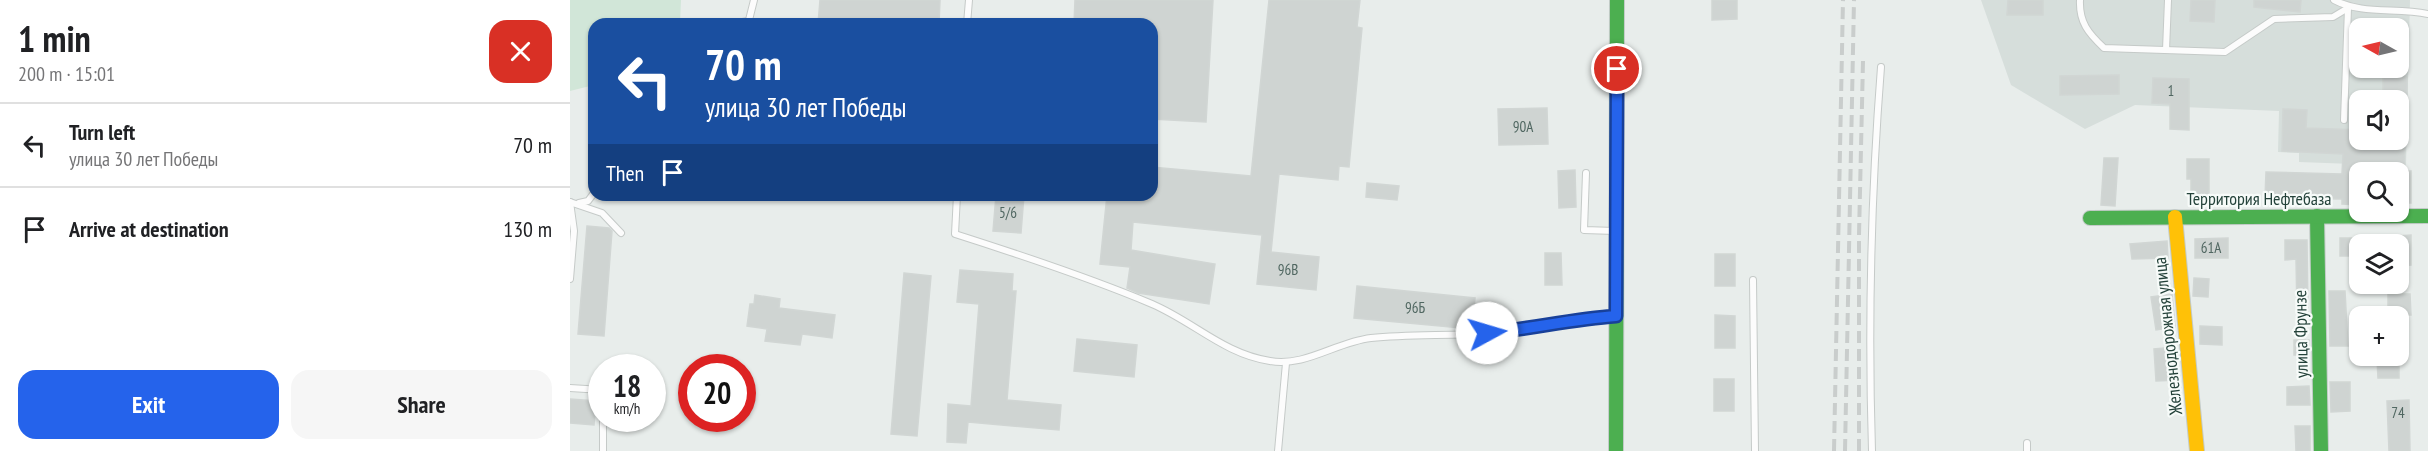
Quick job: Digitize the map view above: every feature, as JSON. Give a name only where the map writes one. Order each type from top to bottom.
[{"type":"street","points":[[1616,451],[1617,0]]},
{"type":"street","name":"улица Фрунзе","points":[[2317,216],[2321,451]]},
{"type":"street","name":"Территория Нефтебаза","points":[[2090,218],[2428,216]]},
{"type":"street","name":"Железнодорожная улица","points":[[2175,217],[2197,451]]},
{"type":"lane","points":[[749,18],[754,0]]},
{"type":"lane","points":[[968,18],[969,0]]},
{"type":"lane","points":[[2080,0],[2079,16],[2104,48],[2166,51],[2225,52],[2274,19],[2333,17],[2348,8]]},
{"type":"lane","points":[[2166,51],[2168,0]]},
{"type":"lane","points":[[2334,0],[2348,8],[2410,10],[2428,14]]},
{"type":"lane","points":[[2366,8],[2367,0]]},
{"type":"lane","points":[[2344,120],[2348,8]]},
{"type":"lane","points":[[1872,451],[1870,388],[1873,175],[1881,67]]},
{"type":"lane","points":[[1586,173],[1584,230],[1616,231]]},
{"type":"lane","points":[[579,203],[588,201]]},
{"type":"lane","points":[[957,201],[955,234],[1155,305],[1225,348],[1248,356],[1286,363],[1311,358],[1340,345],[1370,338],[1487,333],[1533,328],[1575,319],[1616,316]]},
{"type":"lane","points":[[570,279],[574,231],[570,202],[579,203],[602,213],[621,233]]},
{"type":"lane","points":[[1753,280],[1755,451]]},
{"type":"lane","points":[[1278,451],[1286,363]]},
{"type":"lane","points":[[570,388],[588,389]]},
{"type":"lane","points":[[603,432],[603,451]]},
{"type":"lane","points":[[2027,443],[2027,451]]},
{"type":"shaded area","points":[[1981,0],[2410,0],[2409,42],[2409,18],[2349,18],[2349,78],[2408,78],[2408,90],[2349,90],[2349,150],[2406,150],[2406,162],[2349,162],[2349,164],[2299,162],[2299,153],[2278,152],[2279,111],[2135,105],[2085,129],[2011,85]]},
{"type":"green space","points":[[570,0],[681,0],[680,18],[588,18],[588,86],[570,91]]},
{"type":"building","points":[[820,0],[940,0],[939,18],[818,18]]},
{"type":"building","points":[[1075,0],[1213,0],[1206,122],[1158,119],[1158,18],[1074,18]]},
{"type":"building","points":[[1269,0],[1360,0],[1357,27],[1362,28],[1349,167],[1339,166],[1338,180],[1279,174],[1271,252],[1319,257],[1316,290],[1257,284],[1262,235],[1133,222],[1131,250],[1215,264],[1209,304],[1138,293],[1127,288],[1130,267],[1100,264],[1106,201],[1158,201],[1158,168],[1251,176]]},
{"type":"building","points":[[1712,0],[1737,0],[1737,19],[1712,20]]},
{"type":"building","points":[[2008,0],[2043,0],[2043,15],[2007,15]]},
{"type":"building","points":[[2191,0],[2215,0],[2214,22],[2190,21]]},
{"type":"building","points":[[2254,0],[2301,0],[2300,12],[2254,7]]},
{"type":"building","points":[[2119,75],[2119,94],[2060,95],[2060,76]]},
{"type":"building","points":[[2153,78],[2189,79],[2189,130],[2170,129],[2170,104],[2152,103]]},
{"type":"building","points":[[2383,78],[2407,78],[2407,90],[2383,90]]},
{"type":"building","points":[[1547,108],[1548,144],[1499,145],[1498,109]]},
{"type":"building","points":[[2283,109],[2307,110],[2306,128],[2349,130],[2349,150],[2405,150],[2404,162],[2349,162],[2349,204],[2342,204],[2342,199],[2265,198],[2266,172],[2342,174],[2343,154],[2282,151]]},
{"type":"building","points":[[2104,158],[2118,158],[2115,206],[2101,205]]},
{"type":"building","points":[[2187,159],[2209,159],[2209,201],[2191,201],[2191,179],[2187,179]]},
{"type":"building","points":[[1575,170],[1576,207],[1559,208],[1558,171]]},
{"type":"building","points":[[2409,171],[2411,171],[2411,203],[2409,203]]},
{"type":"building","points":[[1367,183],[1399,186],[1397,200],[1366,197]]},
{"type":"building","points":[[996,201],[1024,201],[1021,233],[993,231]]},
{"type":"building","points":[[587,226],[609,228],[612,231],[604,336],[578,334]]},
{"type":"building","points":[[2409,235],[2411,235],[2411,265],[2409,265]]},
{"type":"building","points":[[2228,238],[2228,258],[2195,258],[2195,239]]},
{"type":"building","points":[[2340,238],[2349,238],[2349,256],[2340,256]]},
{"type":"building","points":[[2285,240],[2307,240],[2308,312],[2297,312],[2296,259],[2285,260]]},
{"type":"building","points":[[2167,241],[2168,258],[2132,259],[2130,244]]},
{"type":"building","points":[[1545,253],[1561,253],[1562,285],[1545,285]]},
{"type":"building","points":[[1715,254],[1735,254],[1735,286],[1715,286]]},
{"type":"building","points":[[960,270],[1013,274],[1012,291],[1016,291],[1007,400],[1061,405],[1059,430],[968,422],[966,443],[947,442],[948,404],[971,406],[979,304],[957,302]]},
{"type":"building","points":[[904,273],[931,276],[917,436],[891,434]]},
{"type":"building","points":[[2194,278],[2209,279],[2208,297],[2193,296]]},
{"type":"building","points":[[1357,286],[1475,298],[1472,329],[1354,318]]},
{"type":"building","points":[[2329,291],[2345,291],[2348,346],[2330,346]]},
{"type":"building","points":[[2172,294],[2175,327],[2156,330],[2151,297]]},
{"type":"building","points":[[2388,294],[2410,294],[2411,315],[2409,315],[2409,306],[2388,306]]},
{"type":"building","points":[[755,295],[780,299],[779,308],[835,315],[832,338],[802,334],[800,345],[765,341],[767,329],[747,326],[750,304],[754,304]]},
{"type":"building","points":[[1715,315],[1735,316],[1735,348],[1715,348]]},
{"type":"building","points":[[2200,326],[2222,327],[2222,345],[2200,344]]},
{"type":"building","points":[[1077,339],[1137,345],[1134,377],[1074,371]]},
{"type":"building","points":[[2294,340],[2309,340],[2309,355],[2294,355]]},
{"type":"building","points":[[2175,347],[2178,380],[2156,381],[2154,349]]},
{"type":"building","points":[[2377,366],[2399,366],[2399,378],[2378,378]]},
{"type":"building","points":[[1714,379],[1734,379],[1734,411],[1714,411]]},
{"type":"building","points":[[2330,382],[2350,382],[2350,411],[2331,412]]},
{"type":"building","points":[[2309,386],[2310,405],[2287,405],[2287,387]]},
{"type":"building","points":[[570,399],[588,400],[588,424],[570,423]]},
{"type":"building","points":[[2409,400],[2410,451],[2389,451],[2387,401]]},
{"type":"building","points":[[2295,426],[2310,426],[2310,451],[2296,451]]},
{"type":"railway","points":[[1834,451],[1843,0]]},
{"type":"railway","points":[[1845,451],[1854,0]]},
{"type":"railway","points":[[1859,451],[1859,235],[1863,61]]},
{"type":"traffic: fast","points":[[1616,451],[1617,0]]},
{"type":"traffic: fast","points":[[2317,216],[2321,451]]},
{"type":"traffic: fast","points":[[2090,218],[2428,216]]},
{"type":"traffic: slow","points":[[2175,217],[2197,451]]},
{"type":"route","points":[[1487,333],[1533,328],[1575,319],[1616,316],[1617,69]]}]
